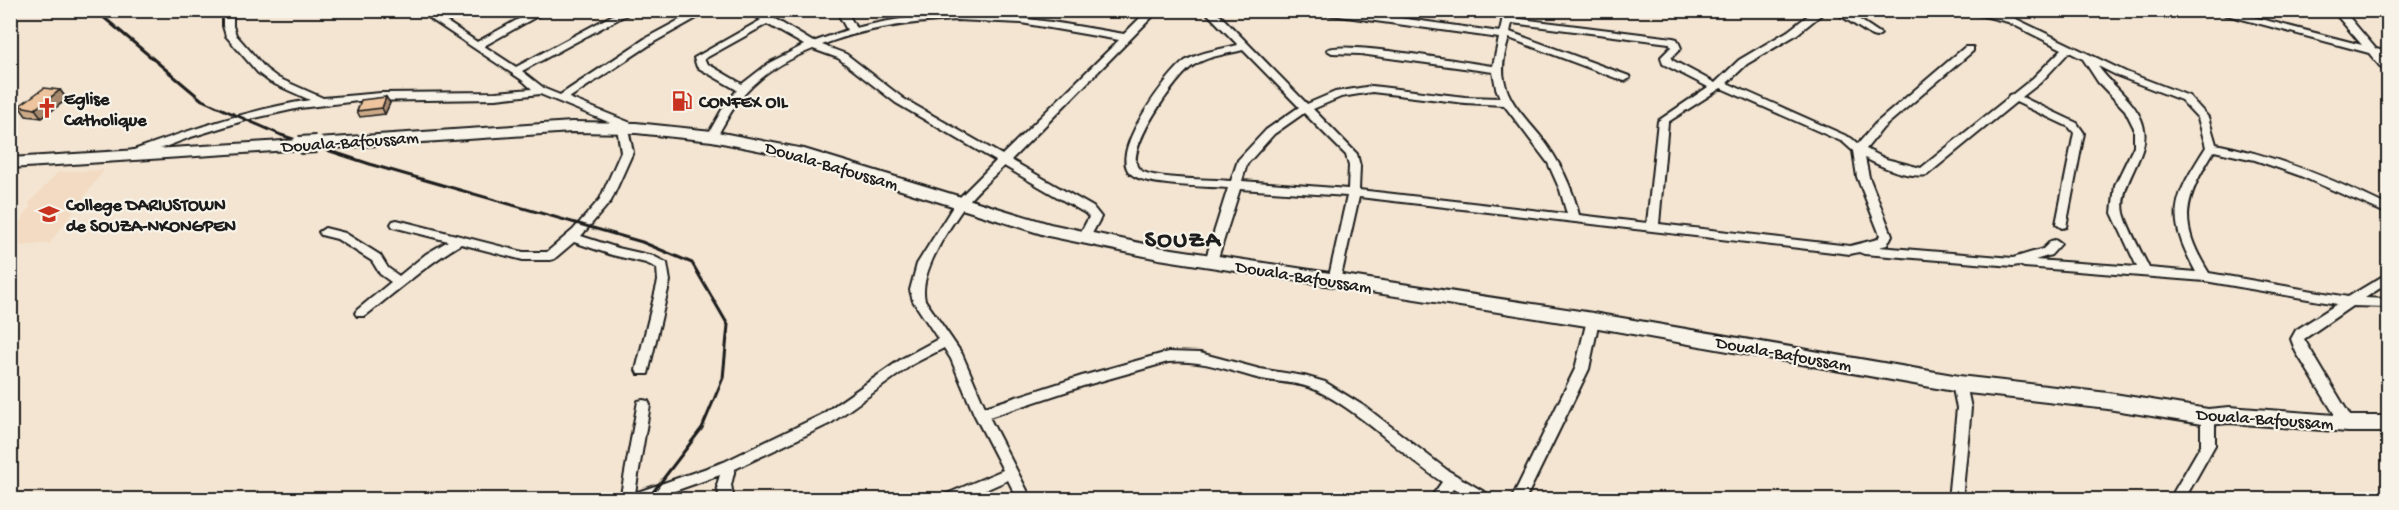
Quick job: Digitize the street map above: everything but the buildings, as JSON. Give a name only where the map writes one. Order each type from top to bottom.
[{"type":"highway","name":"Douala-Bafoussam","points":[[10,163],[523,129],[629,128],[712,135],[804,154],[961,203],[1084,238],[1210,261],[1593,320],[1959,384],[2208,417],[2229,415],[2348,424],[2388,424]]},
{"type":"street","points":[[228,10],[228,26],[231,36],[262,71],[274,80],[321,102]]},
{"type":"street","points":[[397,224],[523,256],[550,256],[573,237],[605,201],[627,152],[629,128],[541,91],[515,71],[422,10]]},
{"type":"street","points":[[477,46],[543,10]]},
{"type":"street","points":[[515,71],[630,10]]},
{"type":"street","points":[[561,99],[650,40],[706,10]]},
{"type":"street","points":[[752,10],[810,45],[842,56],[900,101],[1092,212],[1095,218],[1084,238]]},
{"type":"street","points":[[841,10],[854,33]]},
{"type":"street","points":[[1025,500],[981,414],[947,340],[925,311],[916,290],[923,264],[961,203],[1154,10]]},
{"type":"street","points":[[1209,10],[1351,154],[1355,169],[1353,193],[1334,281]]},
{"type":"street","points":[[1317,10],[1505,35],[1625,78]]},
{"type":"street","points":[[1653,226],[1663,121],[1716,85],[1743,62],[1792,33],[1822,10]]},
{"type":"street","points":[[1836,10],[1876,34]]},
{"type":"street","points":[[1964,10],[2011,20],[2122,74],[2184,98],[2203,117],[2211,147],[2192,179],[2181,215],[2193,253],[2205,277]]},
{"type":"street","points":[[2213,10],[2388,56]]},
{"type":"street","points":[[2337,10],[2388,69]]},
{"type":"street","points":[[1045,24],[1048,13]]},
{"type":"street","points":[[712,135],[729,106],[743,89],[784,58],[810,45],[854,33],[893,24],[976,14],[1127,38]]},
{"type":"street","points":[[1574,218],[1562,181],[1549,156],[1507,102],[1501,88],[1497,70],[1508,15],[1673,41],[1676,48],[1666,57],[1667,62],[1847,140],[1858,151],[1899,169],[1923,172],[1964,141],[2013,97],[2037,80],[2069,47]]},
{"type":"street","points":[[743,89],[701,65],[699,58],[767,20]]},
{"type":"street","points":[[1246,46],[1191,62],[1186,66],[1167,88],[1145,123],[1130,157],[1130,166],[1135,171],[1150,178],[1353,193],[1418,202],[1653,226],[1808,247],[2205,277],[2352,302],[2388,303]]},
{"type":"street","points":[[1858,151],[1879,126],[1969,49]]},
{"type":"street","points":[[1332,50],[1360,51],[1497,70]]},
{"type":"street","points":[[2086,56],[2102,80],[2130,109],[2139,128],[2139,146],[2121,185],[2118,213],[2145,272]]},
{"type":"street","points":[[1210,261],[1236,184],[1239,166],[1248,154],[1281,123],[1307,107],[1340,94],[1372,89],[1465,100],[1507,102]]},
{"type":"street","points":[[126,157],[223,123],[288,107],[380,96],[541,91]]},
{"type":"street","points":[[2013,97],[2073,125],[2079,133],[2062,224]]},
{"type":"street","points":[[2211,147],[2252,154],[2283,163],[2388,210]]},
{"type":"street","points":[[1857,250],[1883,242],[1886,235],[1863,177],[1858,151]]},
{"type":"street","points":[[325,232],[341,236],[376,258],[384,271],[400,283]]},
{"type":"street","points":[[573,237],[616,252],[649,259],[663,266],[664,281],[643,370]]},
{"type":"street","points":[[361,313],[430,257],[459,240]]},
{"type":"street","points":[[2013,262],[2047,252],[2055,244]]},
{"type":"street","points":[[2348,424],[2301,349],[2298,339],[2301,333],[2388,277]]},
{"type":"street","points":[[1518,500],[1582,369],[1593,320]]},
{"type":"street","points":[[643,405],[629,500],[729,466],[826,419],[908,361],[947,340]]},
{"type":"street","points":[[981,414],[1082,381],[1168,357],[1190,357],[1216,361],[1258,374],[1318,385],[1382,427],[1451,481],[1486,500]]},
{"type":"street","points":[[1955,500],[1964,408],[1959,384]]},
{"type":"street","points":[[2176,500],[2208,445],[2208,417]]},
{"type":"street","points":[[727,500],[724,485],[729,466]]},
{"type":"street","points":[[947,500],[1011,473]]},
{"type":"street","points":[[1436,500],[1451,481]]},
{"type":"shaded area","name":"College DARIUSTOWN de SOUZA-NKONGPEN","points":[[104,170],[50,243],[22,246],[14,242],[11,235],[30,207],[29,203],[58,172]]},
{"type":"railway","points":[[95,10],[202,100],[281,135],[376,166],[642,242],[692,263],[728,325],[723,378],[702,428],[647,500]]},
{"type":"place","name":"CONFEX OIL","points":[[682,101]]},
{"type":"place","name":"Eglise Catholique","points":[[47,108]]},
{"type":"place","name":"College DARIUSTOWN de SOUZA-NKONGPEN","points":[[49,214]]},
{"type":"district","name":"SOUZA","points":[[1183,238]]}]
